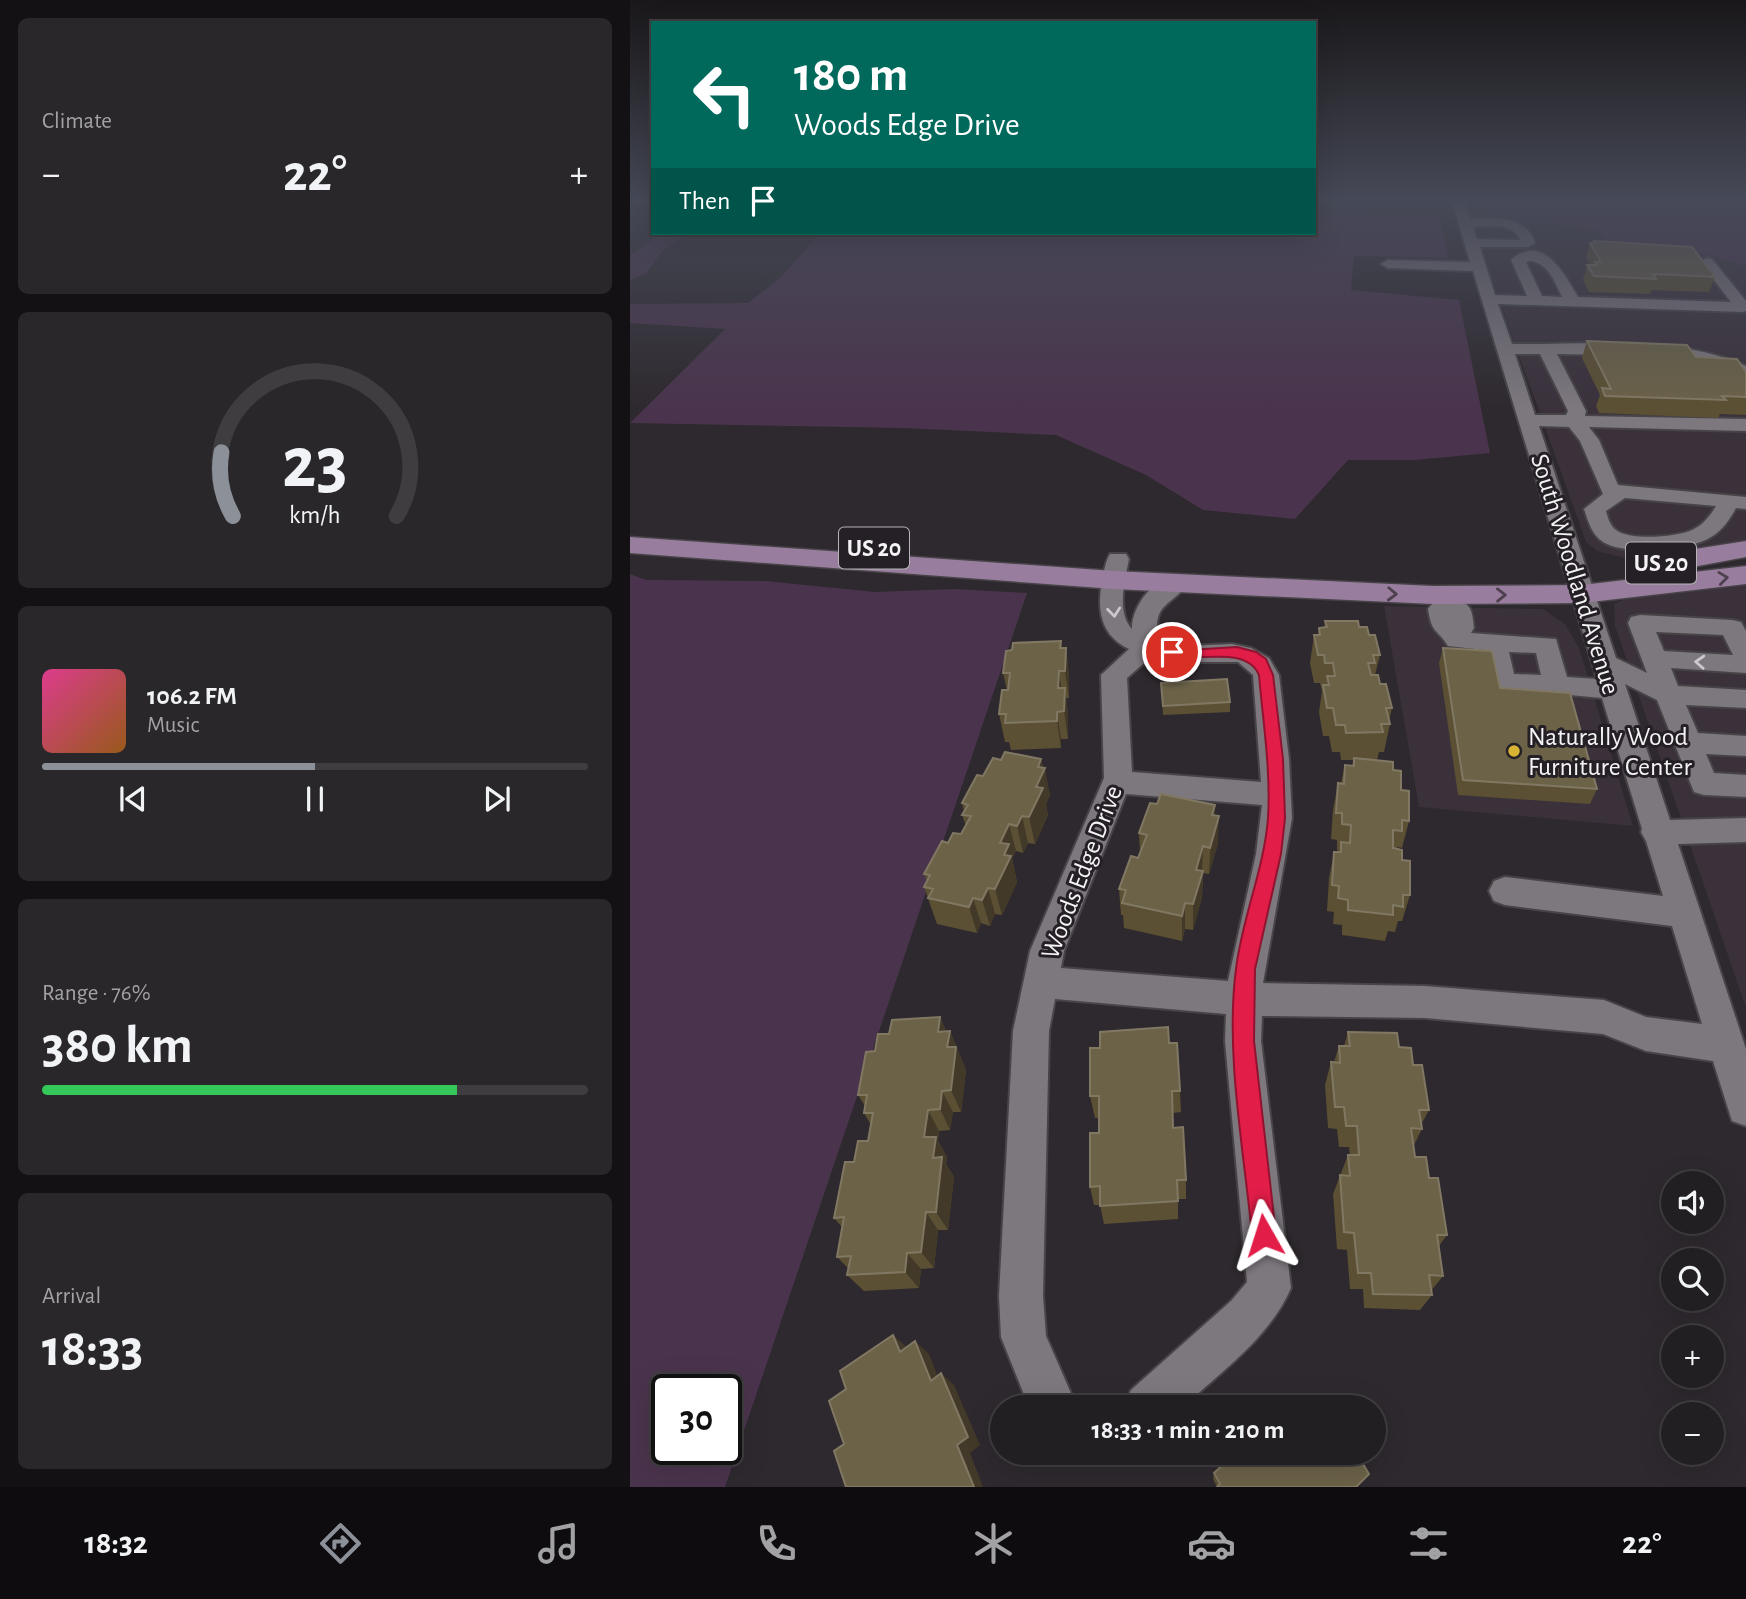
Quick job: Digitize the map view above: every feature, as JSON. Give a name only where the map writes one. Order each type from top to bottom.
[{"type":"main road","name":"US 20","points":[[630,540],[683,539],[1116,569],[1177,582],[1447,600],[1579,584],[1746,575]]},
{"type":"main road","name":"US 20","points":[[630,545],[1116,569],[1436,575],[1579,584],[1746,549]]},
{"type":"street","name":"South Woodland Avenue","points":[[1480,270],[1656,832],[1746,1107]]},
{"type":"street","points":[[1523,270],[1536,299]]},
{"type":"street","points":[[1556,270],[1572,301]]},
{"type":"street","points":[[1489,299],[1743,307],[1714,270]]},
{"type":"street","points":[[1505,349],[1583,348],[1686,355],[1726,363],[1746,373]]},
{"type":"street","points":[[1546,350],[1556,365],[1577,411],[1574,421]]},
{"type":"street","points":[[1527,420],[1746,425]]},
{"type":"street","points":[[1574,421],[1590,440],[1611,490],[1737,503]]},
{"type":"street","points":[[1620,491],[1595,509],[1600,527],[1612,538],[1636,543],[1677,540],[1700,534],[1737,503]]},
{"type":"street","points":[[1116,569],[1114,621],[1121,633],[1147,648],[1188,655],[1237,652],[1251,655],[1261,663],[1267,687],[1276,795],[1277,818],[1272,854],[1246,969],[1243,1041],[1269,1288],[1247,1317],[1161,1395]]},
{"type":"street","points":[[1147,648],[1143,630],[1144,612],[1152,600],[1177,582]]},
{"type":"street","points":[[1447,600],[1459,610],[1462,628],[1456,634],[1457,640],[1547,645],[1556,685]]},
{"type":"street","points":[[1746,655],[1732,628],[1640,623],[1704,783],[1746,786]]},
{"type":"street","points":[[1495,643],[1502,682],[1556,685],[1608,676],[1669,695],[1746,699]]},
{"type":"street","name":"Woods Edge Drive","points":[[1048,1395],[1024,1337],[1021,1296],[1031,1031],[1047,951],[1116,782],[1114,675],[1147,648]]},
{"type":"street","points":[[1655,659],[1746,664]]},
{"type":"street","points":[[1624,728],[1643,705],[1669,695]]},
{"type":"street","points":[[1688,743],[1746,746]]},
{"type":"street","points":[[1116,782],[1276,795]]},
{"type":"street","points":[[1656,832],[1746,831]]},
{"type":"street","points":[[1505,891],[1683,913]]},
{"type":"street","name":"Woods Edge Drive","points":[[1042,982],[1245,999],[1425,1003],[1604,1017],[1646,1034],[1726,1045]]},
{"type":"shaded area","points":[[630,270],[648,270],[646,273],[630,281]]},
{"type":"shaded area","points":[[787,270],[1353,270],[1351,290],[1459,300],[1490,453],[1415,460],[1348,460],[1295,519],[1203,510],[1146,475],[1056,435],[904,428],[630,423],[725,329],[630,323],[630,304],[748,303]]},
{"type":"shaded area","points":[[1489,270],[1746,270],[1746,541],[1629,559],[1597,551],[1586,542]]},
{"type":"shaded area","points":[[630,574],[646,580],[765,581],[875,592],[954,589],[1027,593],[742,1437],[742,1374],[651,1374],[651,1465],[732,1465],[725,1487],[630,1487]]},
{"type":"shaded area","points":[[1746,582],[1746,1008],[1615,626],[1614,604],[1633,596]]},
{"type":"shaded area","points":[[1384,606],[1543,609],[1565,624],[1579,648],[1633,826],[1419,807]]},
{"type":"building","points":[[1590,270],[1710,270],[1715,277],[1653,274],[1656,279],[1594,276]]},
{"type":"building","points":[[1587,341],[1687,345],[1696,357],[1737,359],[1746,372],[1746,397],[1722,396],[1726,400],[1605,396],[1602,388],[1611,389]]},
{"type":"building","points":[[1325,621],[1358,621],[1359,627],[1367,627],[1369,635],[1375,635],[1380,655],[1373,655],[1375,663],[1368,663],[1371,675],[1378,675],[1380,684],[1386,684],[1392,708],[1386,708],[1390,724],[1381,724],[1383,732],[1346,733],[1345,725],[1336,725],[1333,708],[1327,708],[1323,685],[1329,685],[1327,676],[1335,676],[1333,663],[1325,663],[1324,655],[1318,655],[1314,635],[1320,635],[1319,628],[1327,627]]},
{"type":"building","points":[[1061,641],[1060,648],[1066,648],[1065,671],[1059,671],[1058,688],[1065,688],[1064,711],[1057,712],[1057,721],[1005,723],[1006,714],[999,714],[1002,690],[1008,690],[1010,673],[1003,673],[1006,651],[1012,650],[1013,643]]},
{"type":"building","name":"Naturally Wood Furniture Center","points":[[1443,648],[1492,651],[1500,688],[1570,693],[1597,789],[1463,780]]},
{"type":"building","points":[[1227,679],[1230,702],[1163,706],[1161,683]]},
{"type":"building","points":[[1005,752],[1041,759],[1038,767],[1045,768],[1036,787],[1043,788],[1029,817],[1022,816],[1017,826],[1009,824],[1000,843],[1009,844],[1004,855],[1011,856],[995,889],[988,888],[982,900],[973,898],[969,907],[928,898],[933,889],[924,887],[930,875],[924,874],[942,841],[948,843],[953,833],[961,834],[971,816],[962,815],[968,805],[962,803],[977,775],[983,776],[993,758],[1001,760]]},
{"type":"building","points":[[1354,758],[1393,762],[1393,770],[1401,771],[1401,790],[1409,791],[1409,821],[1402,820],[1402,831],[1393,830],[1393,848],[1402,850],[1402,860],[1410,861],[1410,895],[1403,895],[1403,907],[1393,905],[1393,915],[1348,910],[1348,900],[1338,898],[1339,886],[1332,885],[1334,852],[1341,852],[1341,842],[1350,843],[1351,825],[1342,824],[1342,813],[1336,813],[1338,783],[1344,784],[1345,765],[1354,766]]},
{"type":"building","points":[[1161,794],[1215,805],[1212,815],[1219,816],[1210,848],[1203,846],[1196,870],[1203,871],[1193,904],[1185,903],[1182,916],[1122,903],[1126,890],[1119,889],[1131,856],[1138,858],[1147,835],[1139,833],[1150,803],[1157,804]]},
{"type":"building","points":[[940,1017],[938,1032],[950,1031],[947,1047],[956,1047],[951,1090],[942,1091],[940,1109],[928,1110],[924,1137],[936,1137],[933,1158],[942,1157],[936,1212],[926,1212],[921,1252],[907,1253],[905,1272],[847,1275],[851,1256],[837,1257],[844,1217],[834,1218],[845,1162],[854,1162],[858,1141],[868,1141],[873,1113],[864,1113],[867,1095],[858,1095],[866,1052],[875,1051],[878,1034],[889,1034],[892,1020]]},
{"type":"building","points":[[1168,1027],[1169,1043],[1177,1043],[1180,1091],[1172,1091],[1173,1128],[1183,1127],[1186,1180],[1177,1180],[1178,1201],[1100,1206],[1100,1186],[1090,1187],[1090,1133],[1099,1133],[1099,1096],[1090,1096],[1090,1048],[1100,1048],[1100,1032]]},
{"type":"building","points":[[1348,1032],[1397,1033],[1399,1047],[1411,1048],[1413,1065],[1422,1065],[1429,1110],[1419,1110],[1422,1129],[1411,1128],[1415,1157],[1426,1157],[1429,1178],[1438,1178],[1447,1235],[1437,1235],[1443,1276],[1429,1275],[1432,1295],[1373,1294],[1371,1273],[1358,1273],[1354,1233],[1344,1232],[1340,1175],[1350,1176],[1348,1155],[1359,1155],[1357,1126],[1346,1126],[1344,1107],[1335,1107],[1331,1062],[1340,1063],[1339,1046],[1350,1046]]},
{"type":"building","points":[[893,1335],[900,1352],[915,1341],[931,1381],[941,1373],[968,1437],[957,1445],[974,1487],[846,1487],[834,1451],[844,1444],[829,1401],[846,1389],[840,1371]]},
{"type":"building","points":[[1223,1465],[1364,1465],[1369,1474],[1356,1487],[1217,1487],[1220,1484],[1214,1473]]},
{"type":"place","name":"Naturally Wood Furniture Center","points":[[1514,751]]},
{"type":"route","points":[[1172,652],[1188,655],[1237,652],[1251,655],[1261,663],[1266,675],[1275,759],[1277,818],[1272,854],[1246,969],[1243,1041],[1264,1235]]}]
